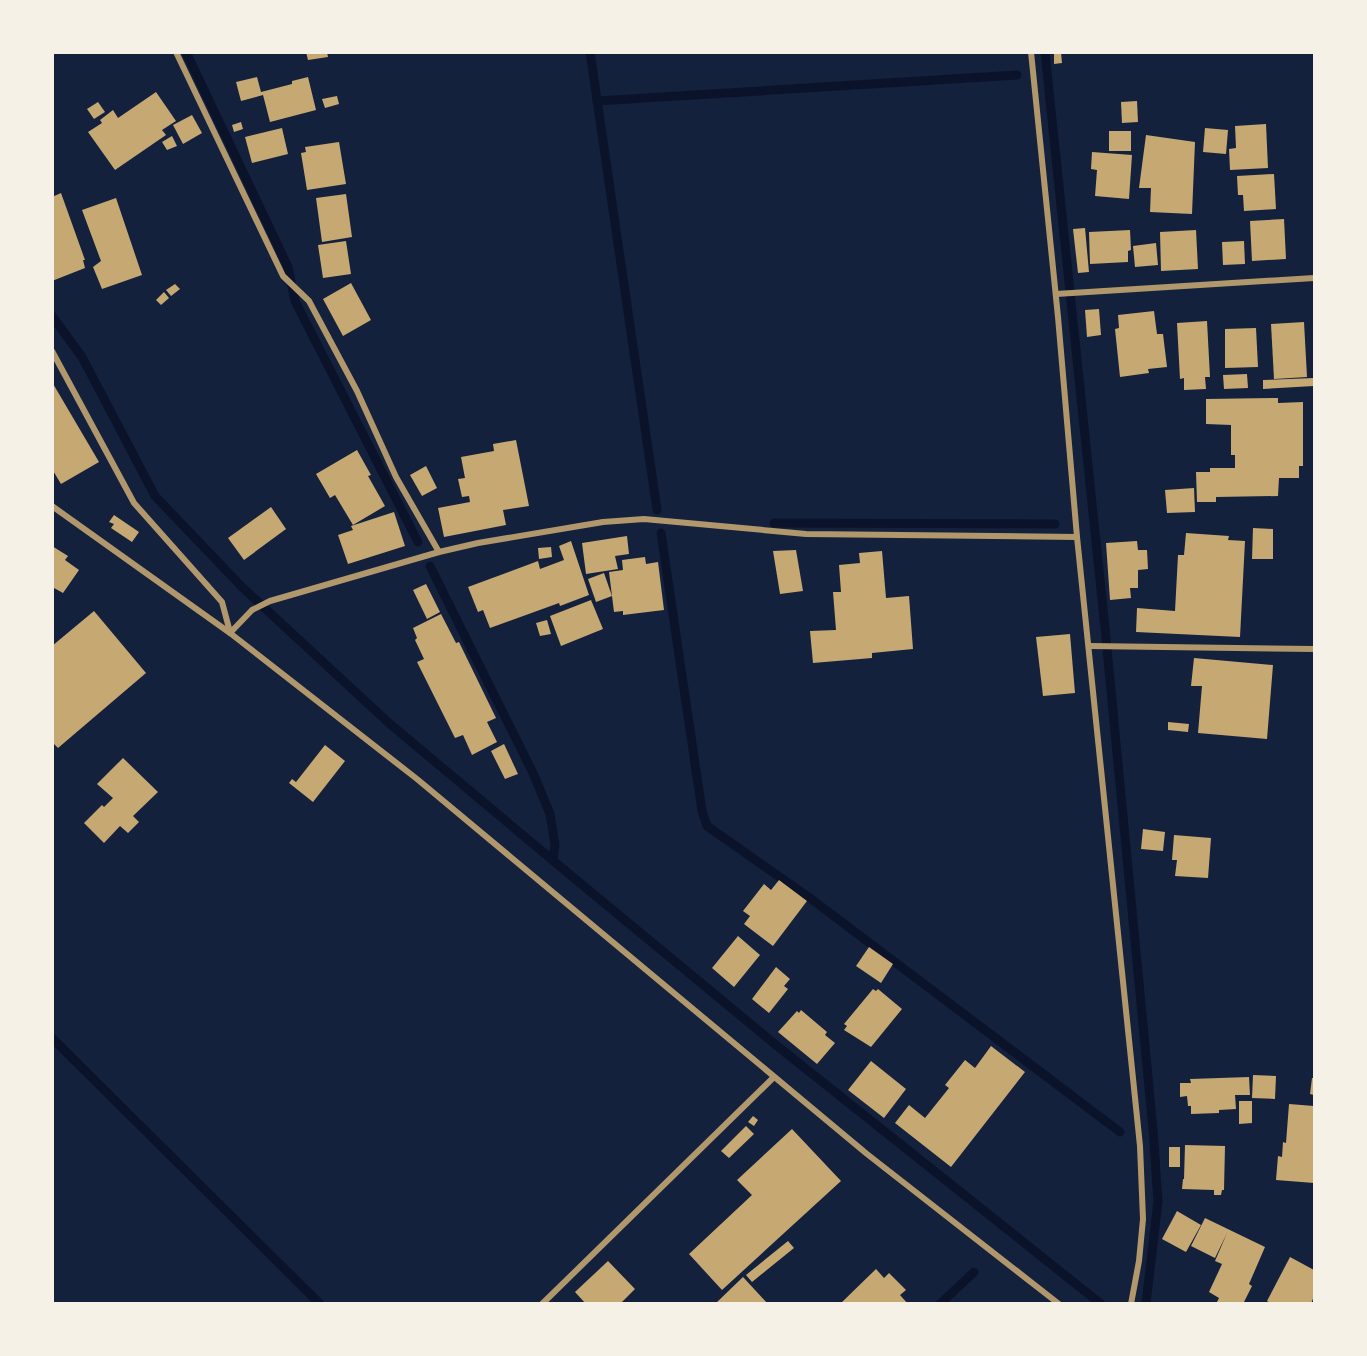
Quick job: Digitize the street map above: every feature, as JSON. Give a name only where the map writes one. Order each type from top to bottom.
[{"type":"street","points":[[176,52],[283,276],[309,301],[357,391],[396,477],[439,552]]},
{"type":"street","points":[[1031,52],[1056,294],[1077,537],[1140,1146],[1143,1219],[1139,1261],[1131,1304]]},
{"type":"street","points":[[1056,294],[1314,278]]},
{"type":"street","points":[[52,351],[134,503],[222,602],[230,633]]},
{"type":"street","points":[[52,506],[230,633],[417,779],[867,1155],[1059,1304]]},
{"type":"street","points":[[230,633],[252,610],[270,601],[439,552],[603,522],[644,519],[806,534],[1077,537]]},
{"type":"street","points":[[1090,646],[1314,649]]},
{"type":"street","points":[[542,1304],[774,1077]]},
{"type":"building","points":[[306,52],[327,52],[328,57],[308,60]]},
{"type":"building","points":[[1054,52],[1061,52],[1062,63],[1054,64]]},
{"type":"building","points":[[257,77],[261,92],[292,84],[292,81],[308,77],[316,110],[270,122],[263,95],[241,101],[236,82]]},
{"type":"building","points":[[156,92],[176,121],[162,130],[166,135],[115,170],[88,132],[102,123],[100,120],[113,110],[118,118]]},
{"type":"building","points":[[337,96],[339,104],[325,108],[322,99]]},
{"type":"building","points":[[1137,101],[1138,122],[1122,123],[1121,102]]},
{"type":"building","points":[[98,102],[105,112],[94,119],[87,109]]},
{"type":"building","points":[[192,115],[202,133],[183,144],[173,125]]},
{"type":"building","points":[[241,122],[243,129],[234,132],[232,125]]},
{"type":"building","points":[[1266,124],[1268,168],[1230,170],[1229,149],[1236,148],[1235,126]]},
{"type":"building","points":[[282,128],[288,154],[252,163],[245,137]]},
{"type":"building","points":[[1205,128],[1228,130],[1226,154],[1203,152]]},
{"type":"building","points":[[1109,131],[1131,131],[1131,151],[1109,151]]},
{"type":"building","points":[[1146,135],[1195,142],[1192,214],[1150,212],[1151,188],[1139,188]]},
{"type":"building","points":[[172,136],[177,146],[167,150],[162,142]]},
{"type":"building","points":[[339,142],[346,184],[307,190],[301,153],[306,152],[305,147]]},
{"type":"building","points":[[1092,152],[1132,155],[1129,199],[1095,196],[1097,170],[1091,169]]},
{"type":"building","points":[[1274,174],[1276,209],[1244,211],[1243,195],[1238,195],[1237,176]]},
{"type":"building","points":[[61,193],[85,260],[83,260],[85,268],[52,281],[52,197]]},
{"type":"building","points":[[346,194],[352,237],[322,242],[316,198]]},
{"type":"building","points":[[116,198],[142,275],[102,289],[93,267],[101,261],[82,210]]},
{"type":"building","points":[[1284,219],[1286,259],[1252,261],[1250,221]]},
{"type":"building","points":[[1085,228],[1089,272],[1078,273],[1073,229]]},
{"type":"building","points":[[1130,230],[1131,250],[1128,251],[1128,262],[1090,264],[1089,232]]},
{"type":"building","points":[[1196,230],[1198,269],[1161,271],[1160,232]]},
{"type":"building","points":[[346,241],[351,274],[323,278],[318,245]]},
{"type":"building","points":[[1244,241],[1245,264],[1223,265],[1222,242]]},
{"type":"building","points":[[1156,243],[1158,265],[1135,267],[1133,246]]},
{"type":"building","points":[[351,283],[371,320],[343,336],[323,299]]},
{"type":"building","points":[[175,284],[180,289],[171,296],[166,290]]},
{"type":"building","points":[[164,292],[169,298],[161,305],[156,300]]},
{"type":"building","points":[[1099,309],[1101,335],[1087,337],[1085,310]]},
{"type":"building","points":[[1154,311],[1157,334],[1163,334],[1167,367],[1148,369],[1149,373],[1120,377],[1115,329],[1119,328],[1118,315]]},
{"type":"building","points":[[1207,321],[1210,377],[1205,377],[1206,389],[1184,390],[1184,378],[1180,379],[1177,323]]},
{"type":"building","points":[[1304,322],[1307,377],[1274,379],[1271,324]]},
{"type":"building","points":[[1256,328],[1258,367],[1225,368],[1225,329]]},
{"type":"building","points":[[1247,374],[1248,388],[1224,389],[1223,375]]},
{"type":"building","points":[[1314,378],[1314,386],[1263,389],[1263,380]]},
{"type":"building","points":[[52,382],[99,462],[61,484],[52,469]]},
{"type":"building","points":[[1278,398],[1278,403],[1303,402],[1303,466],[1299,466],[1299,478],[1279,478],[1278,496],[1216,497],[1216,502],[1197,502],[1196,472],[1210,472],[1210,468],[1235,468],[1235,455],[1231,455],[1231,425],[1206,424],[1206,399]]},
{"type":"building","points":[[516,440],[529,506],[503,510],[506,525],[444,537],[438,508],[470,502],[469,496],[462,497],[458,479],[465,478],[461,457],[494,451],[493,444]]},
{"type":"building","points":[[357,450],[385,506],[353,525],[335,495],[330,498],[316,474]]},
{"type":"building","points":[[426,466],[437,488],[422,496],[410,475]]},
{"type":"building","points":[[1194,488],[1195,512],[1167,513],[1165,490]]},
{"type":"building","points":[[271,507],[286,529],[244,560],[228,538]]},
{"type":"building","points":[[394,512],[405,546],[348,564],[338,535],[353,530],[351,526]]},
{"type":"building","points":[[114,515],[139,532],[132,542],[111,528],[114,524],[109,522]]},
{"type":"building","points":[[1253,528],[1273,529],[1273,559],[1252,559]]},
{"type":"building","points":[[1186,533],[1229,536],[1228,540],[1245,541],[1240,637],[1136,632],[1137,608],[1175,611],[1178,555],[1184,555]]},
{"type":"building","points":[[627,536],[629,554],[615,556],[618,569],[586,574],[582,543]]},
{"type":"building","points":[[571,541],[589,595],[560,606],[559,603],[490,628],[483,610],[478,612],[468,587],[538,561],[540,569],[564,560],[559,546]]},
{"type":"building","points":[[1137,541],[1138,550],[1147,550],[1148,569],[1138,570],[1138,588],[1130,588],[1131,598],[1110,600],[1106,543]]},
{"type":"building","points":[[52,546],[68,556],[65,560],[79,570],[63,593],[54,588],[52,590]]},
{"type":"building","points":[[551,547],[552,557],[539,559],[538,548]]},
{"type":"building","points":[[796,550],[803,591],[780,594],[773,551]]},
{"type":"building","points":[[882,551],[886,598],[909,596],[913,649],[872,653],[872,658],[813,663],[810,631],[836,630],[833,592],[841,592],[839,565],[860,563],[859,553]]},
{"type":"building","points":[[645,557],[646,564],[658,562],[664,610],[623,615],[623,611],[614,612],[609,572],[623,570],[622,560]]},
{"type":"building","points":[[604,573],[612,596],[596,602],[588,579]]},
{"type":"building","points":[[426,584],[440,612],[427,619],[413,590]]},
{"type":"building","points":[[591,600],[603,629],[561,646],[550,616]]},
{"type":"building","points":[[94,611],[146,673],[58,748],[52,742],[52,646]]},
{"type":"building","points":[[441,614],[456,643],[459,642],[496,718],[487,722],[497,742],[472,755],[463,735],[455,738],[417,662],[424,659],[415,640],[417,638],[413,628]]},
{"type":"building","points":[[547,620],[551,634],[540,636],[536,623]]},
{"type":"building","points":[[1070,634],[1075,693],[1043,696],[1036,637]]},
{"type":"building","points":[[1194,658],[1273,665],[1267,739],[1198,733],[1202,686],[1191,686]]},
{"type":"building","points":[[1168,722],[1189,724],[1188,732],[1168,730]]},
{"type":"building","points":[[504,744],[518,774],[505,779],[491,751]]},
{"type":"building","points":[[325,745],[345,761],[313,802],[289,783],[292,779],[296,782]]},
{"type":"building","points":[[123,758],[158,792],[133,816],[139,822],[128,833],[120,826],[104,843],[84,823],[102,805],[104,807],[113,798],[97,784]]},
{"type":"building","points":[[1143,829],[1165,832],[1163,851],[1141,849]]},
{"type":"building","points":[[1174,835],[1211,838],[1208,878],[1175,876],[1177,860],[1172,860]]},
{"type":"building","points":[[779,880],[807,901],[773,946],[744,924],[750,916],[743,911],[764,884],[771,890]]},
{"type":"building","points":[[738,936],[760,955],[734,987],[712,968]]},
{"type":"building","points":[[869,947],[893,964],[881,983],[856,966]]},
{"type":"building","points":[[776,967],[790,979],[784,986],[788,989],[769,1013],[752,999]]},
{"type":"building","points":[[873,989],[876,991],[878,989],[902,1009],[871,1047],[844,1030],[847,1026],[844,1024]]},
{"type":"building","points":[[801,1010],[827,1032],[825,1035],[835,1043],[817,1064],[778,1032],[797,1011],[799,1013]]},
{"type":"building","points":[[991,1046],[1025,1072],[951,1167],[895,1123],[909,1105],[925,1118],[949,1088],[945,1085],[965,1060],[975,1068]]},
{"type":"building","points":[[871,1061],[906,1089],[884,1118],[848,1090]]},
{"type":"building","points":[[1253,1075],[1276,1076],[1275,1099],[1252,1098]]},
{"type":"building","points":[[1249,1077],[1250,1095],[1235,1095],[1236,1109],[1219,1110],[1219,1113],[1191,1114],[1187,1096],[1180,1097],[1180,1083],[1191,1083],[1190,1079]]},
{"type":"building","points":[[1312,1078],[1314,1078],[1314,1095],[1310,1094]]},
{"type":"building","points":[[1239,1101],[1252,1101],[1252,1123],[1239,1124]]},
{"type":"building","points":[[1289,1104],[1314,1106],[1314,1183],[1276,1180],[1278,1156],[1282,1157],[1283,1142],[1286,1143]]},
{"type":"building","points":[[753,1116],[758,1120],[754,1126],[748,1122]]},
{"type":"building","points":[[746,1126],[754,1134],[729,1158],[721,1151]]},
{"type":"building","points":[[792,1129],[841,1181],[722,1290],[689,1254],[752,1195],[737,1180]]},
{"type":"building","points":[[1185,1145],[1225,1146],[1224,1190],[1221,1195],[1214,1195],[1214,1190],[1182,1189]]},
{"type":"building","points":[[1169,1147],[1180,1147],[1180,1167],[1169,1167]]},
{"type":"building","points":[[1177,1211],[1201,1225],[1186,1252],[1162,1239]]},
{"type":"building","points":[[1205,1218],[1265,1247],[1249,1284],[1252,1286],[1243,1304],[1216,1304],[1219,1298],[1209,1292],[1222,1264],[1215,1261],[1227,1233],[1215,1258],[1191,1246]]},
{"type":"building","points":[[788,1241],[794,1248],[752,1282],[746,1275]]},
{"type":"building","points":[[1290,1257],[1314,1270],[1314,1296],[1311,1304],[1272,1304],[1267,1301]]},
{"type":"building","points":[[608,1261],[635,1289],[620,1304],[586,1304],[575,1292]]},
{"type":"building","points":[[876,1269],[884,1278],[889,1273],[906,1290],[900,1295],[908,1304],[840,1304]]},
{"type":"building","points":[[743,1277],[768,1304],[715,1304]]},
{"type":"waterway","points":[[186,52],[288,267],[295,301],[418,542]]},
{"type":"waterway","points":[[590,52],[657,510]]},
{"type":"waterway","points":[[1045,52],[1105,628],[1153,1129],[1158,1201],[1146,1304]]},
{"type":"waterway","points":[[597,101],[1017,75]]},
{"type":"waterway","points":[[52,316],[82,357],[155,496],[243,588],[390,724],[574,878],[776,1045],[1101,1304]]},
{"type":"waterway","points":[[774,523],[1055,524]]},
{"type":"waterway","points":[[661,533],[702,811],[707,826],[814,901],[1120,1132]]},
{"type":"waterway","points":[[430,566],[533,773],[550,814],[555,845],[553,860]]},
{"type":"waterway","points":[[52,1038],[320,1304]]},
{"type":"waterway","points":[[940,1304],[974,1272]]}]
